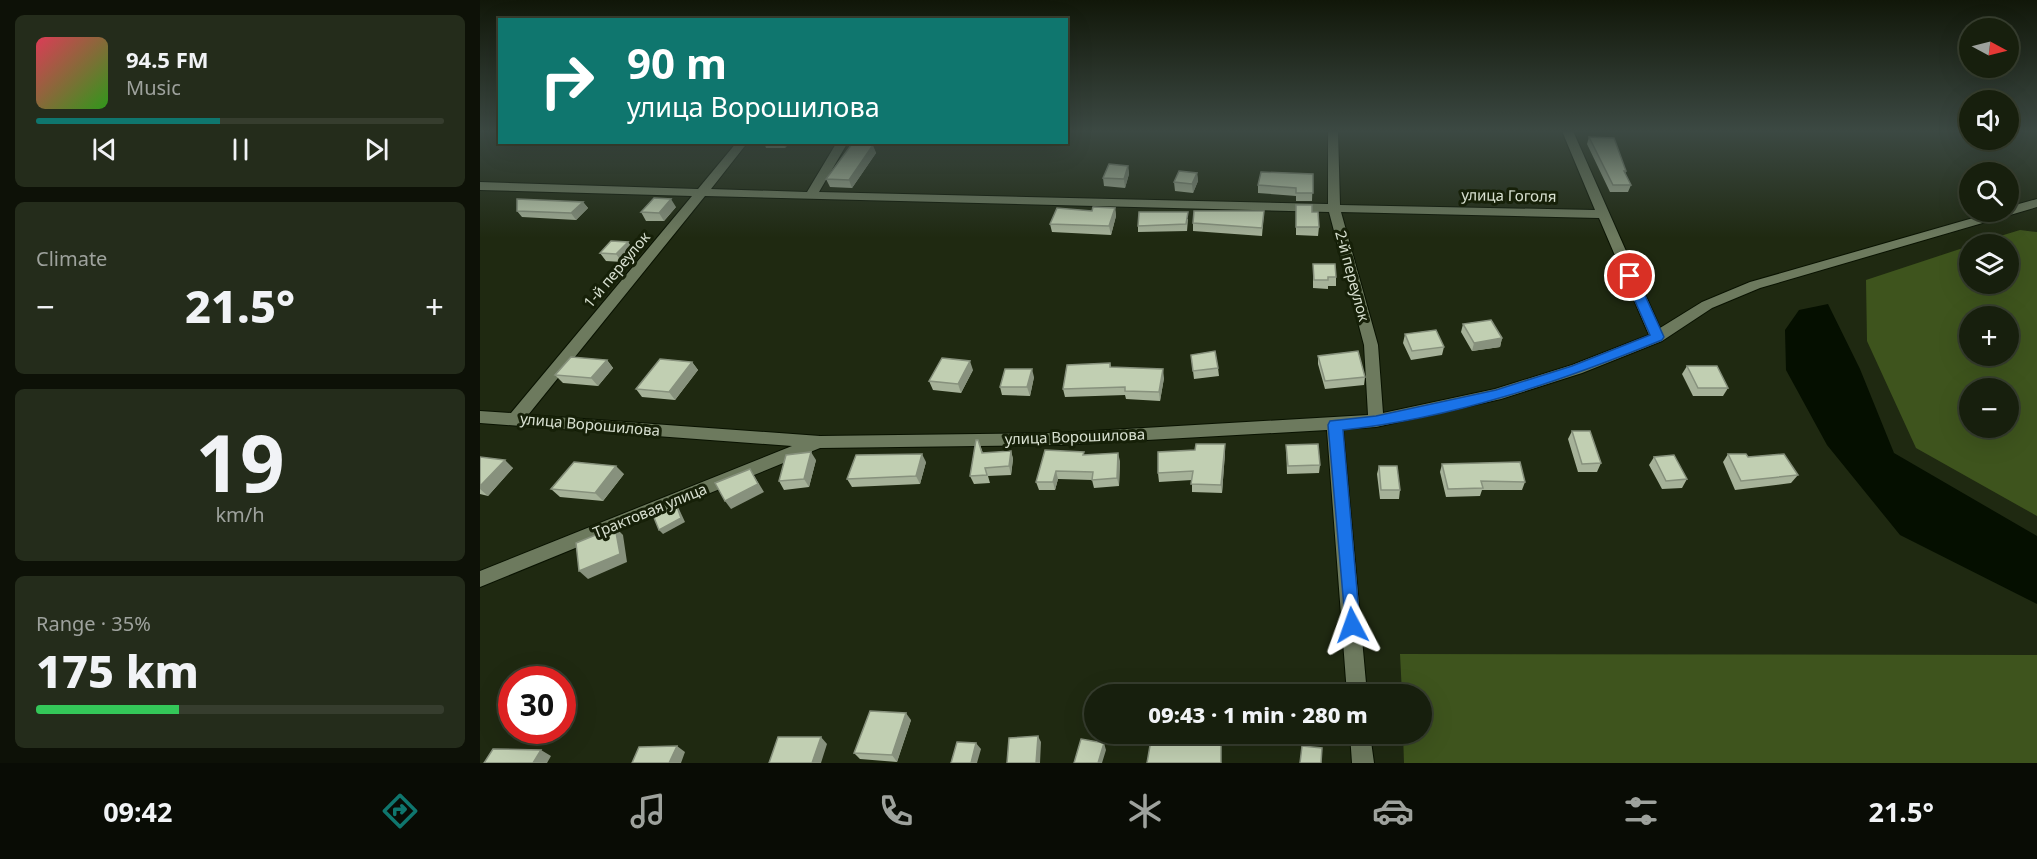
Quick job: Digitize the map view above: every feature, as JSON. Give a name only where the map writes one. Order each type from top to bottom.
[{"type":"street","name":"1-й переулок","points":[[516,418],[723,167]]},
{"type":"street","points":[[811,195],[828,167]]},
{"type":"street","name":"2-й переулок","points":[[1333,167],[1334,208],[1371,345],[1376,421]]},
{"type":"street","points":[[1582,167],[1657,337]]},
{"type":"street","name":"улица Гоголя","points":[[480,186],[1602,214]]},
{"type":"street","name":"улица Ворошилова","points":[[480,417],[820,442],[1058,439],[1376,421],[1496,395],[1577,369],[1657,337],[1707,305],[1755,285],[2037,203]]},
{"type":"street","points":[[1335,425],[1356,684]]},
{"type":"street","name":"Трактовая улица","points":[[480,579],[820,442]]},
{"type":"street","points":[[1361,744],[1363,763]]},
{"type":"green space","points":[[2020,230],[2037,232],[2037,516],[1916,448],[1867,341],[1866,280],[1959,249],[1959,294],[2019,294],[2019,234],[2007,234]]},
{"type":"green space","points":[[1400,654],[2037,655],[2037,763],[1404,763],[1403,744],[1432,744],[1432,684],[1402,684]]},
{"type":"shaded area","points":[[1828,304],[1860,369],[1894,453],[2037,536],[2037,604],[1900,535],[1827,445],[1786,370],[1785,330],[1799,310]]},
{"type":"building","points":[[835,167],[858,167],[849,180],[826,179]]},
{"type":"building","points":[[1108,167],[1128,167],[1124,179],[1103,178]]},
{"type":"building","points":[[1604,167],[1624,167],[1626,171],[1624,171],[1631,185],[1613,185]]},
{"type":"building","points":[[1179,171],[1197,173],[1192,184],[1174,182]]},
{"type":"building","points":[[1261,172],[1313,174],[1313,193],[1296,193],[1296,188],[1258,185]]},
{"type":"building","points":[[654,198],[671,199],[659,213],[641,212]]},
{"type":"building","points":[[517,199],[583,202],[571,213],[517,211]]},
{"type":"building","points":[[1296,205],[1312,205],[1312,212],[1318,212],[1319,227],[1296,227]]},
{"type":"building","points":[[1093,207],[1115,208],[1109,226],[1050,224],[1057,208],[1092,211]]},
{"type":"building","points":[[1194,211],[1264,211],[1262,228],[1193,223]]},
{"type":"building","points":[[1139,212],[1188,212],[1186,224],[1138,226]]},
{"type":"building","points":[[611,241],[628,242],[616,254],[600,253]]},
{"type":"building","points":[[1313,264],[1335,264],[1336,277],[1328,277],[1328,280],[1314,280]]},
{"type":"building","points":[[1491,320],[1502,338],[1474,343],[1463,324]]},
{"type":"building","points":[[1436,330],[1444,347],[1412,351],[1405,334]]},
{"type":"building","points":[[1215,351],[1218,368],[1193,371],[1191,355]]},
{"type":"building","points":[[1358,351],[1365,377],[1325,381],[1318,356]]},
{"type":"building","points":[[571,357],[607,360],[591,378],[555,375]]},
{"type":"building","points":[[942,358],[970,361],[958,384],[929,381]]},
{"type":"building","points":[[660,359],[692,362],[669,392],[636,389]]},
{"type":"building","points":[[1110,363],[1110,367],[1163,369],[1159,392],[1125,391],[1125,387],[1063,389],[1067,365]]},
{"type":"building","points":[[1687,366],[1717,366],[1728,388],[1698,388]]},
{"type":"building","points":[[1005,369],[1032,369],[1027,387],[1000,387]]},
{"type":"building","points":[[1572,431],[1590,431],[1601,463],[1582,464]]},
{"type":"building","points":[[976,440],[978,440],[982,453],[1011,451],[1009,466],[985,468],[987,475],[970,476]]},
{"type":"building","points":[[1196,444],[1225,444],[1221,485],[1191,484],[1193,471],[1158,473],[1158,452],[1195,450]]},
{"type":"building","points":[[1318,444],[1320,465],[1288,466],[1286,445]]},
{"type":"building","points":[[1045,450],[1084,452],[1083,455],[1118,453],[1117,478],[1092,480],[1093,472],[1056,471],[1053,482],[1036,482]]},
{"type":"building","points":[[811,452],[804,479],[779,481],[786,455]]},
{"type":"building","points":[[922,454],[916,476],[847,479],[856,455]]},
{"type":"building","points":[[1728,454],[1746,454],[1748,457],[1784,454],[1798,475],[1741,481]]},
{"type":"building","points":[[1674,455],[1687,479],[1666,481],[1654,457]]},
{"type":"building","points":[[480,457],[505,460],[480,486]]},
{"type":"building","points":[[574,462],[616,466],[595,493],[551,489]]},
{"type":"building","points":[[1520,462],[1525,482],[1481,481],[1483,488],[1448,489],[1442,464]]},
{"type":"building","points":[[1379,466],[1397,466],[1400,490],[1381,490]]},
{"type":"building","points":[[750,469],[758,484],[725,501],[715,483]]},
{"type":"building","points":[[676,504],[681,518],[659,530],[653,515]]},
{"type":"building","points":[[615,527],[620,554],[579,571],[576,543]]},
{"type":"building","points":[[870,711],[906,713],[892,755],[854,753]]},
{"type":"building","points":[[1038,736],[1036,763],[1007,763],[1009,738]]},
{"type":"building","points":[[778,737],[821,737],[812,763],[769,763]]},
{"type":"building","points":[[1081,739],[1084,740],[1084,744],[1104,744],[1098,763],[1074,763]]},
{"type":"building","points":[[957,742],[976,743],[971,763],[951,763]]},
{"type":"building","points":[[1150,744],[1221,745],[1221,763],[1147,763]]},
{"type":"building","points":[[677,746],[669,763],[632,763],[639,747]]},
{"type":"building","points":[[1302,746],[1322,748],[1321,763],[1300,763]]},
{"type":"building","points":[[493,749],[541,750],[533,763],[484,763]]},
{"type":"route","points":[[1352,625],[1335,425],[1376,421],[1496,395],[1577,369],[1657,337],[1630,276]]}]
